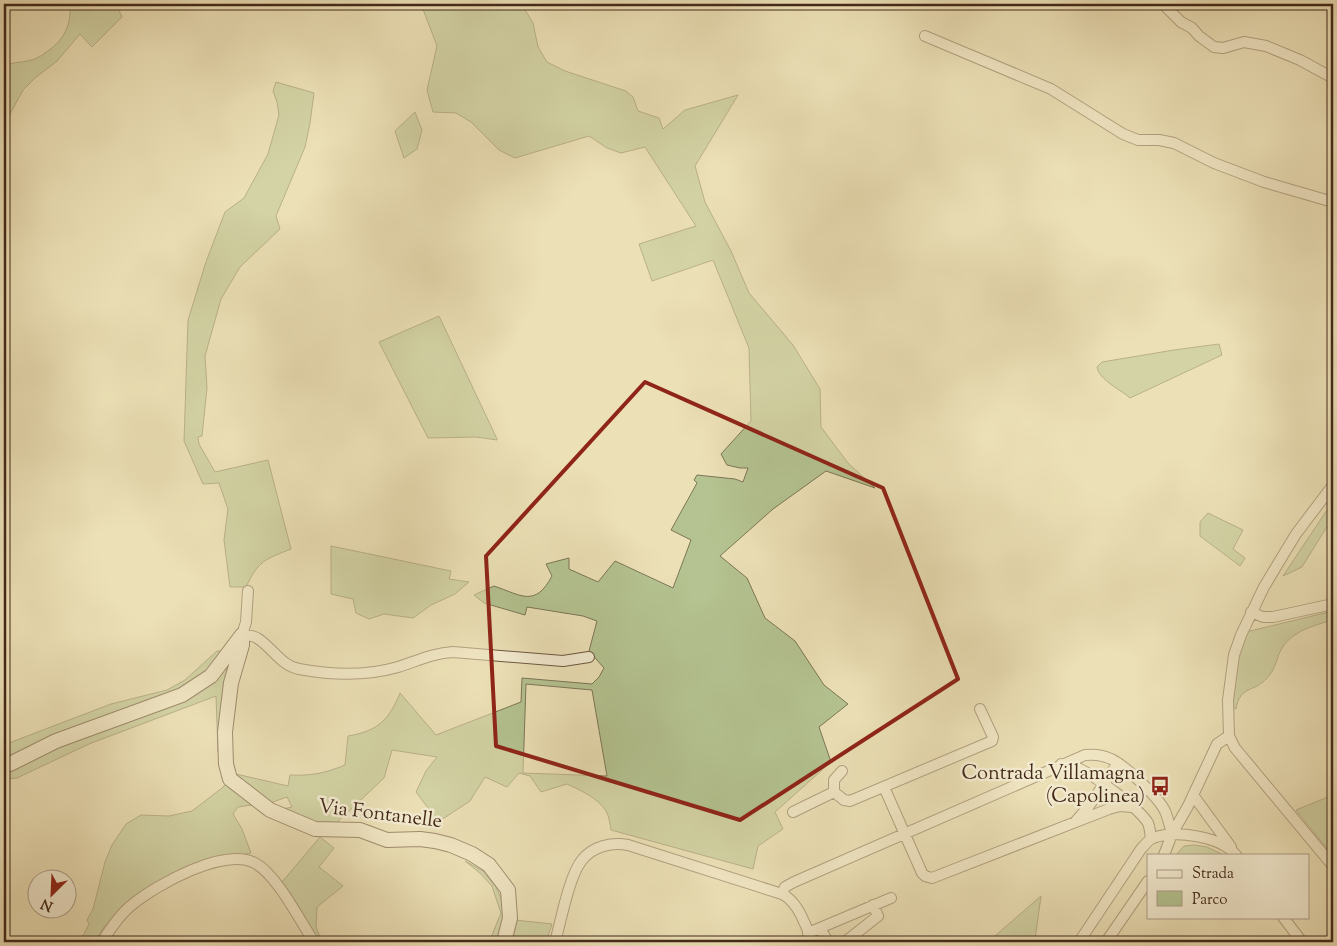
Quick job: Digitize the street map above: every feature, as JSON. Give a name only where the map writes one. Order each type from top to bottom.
[{"type":"street","points":[[1163,4],[1181,22],[1192,28],[1214,47],[1223,48],[1244,42],[1266,46],[1300,60],[1333,78]]},
{"type":"street","points":[[925,36],[1051,89],[1123,134],[1138,140],[1159,140],[1174,143],[1214,162],[1264,182],[1333,202]]},
{"type":"street","points":[[1333,485],[1296,534],[1251,612],[1237,645],[1228,700],[1229,736],[1235,748],[1333,866]]},
{"type":"street","name":"Via Fontanelle","points":[[248,591],[246,622],[242,635],[242,645],[231,683],[225,732],[226,764],[230,779],[270,810],[307,826],[322,830],[360,830],[387,840],[420,839],[435,841],[451,845],[472,854],[489,865],[508,890],[510,918],[504,942]]},
{"type":"street","points":[[1251,612],[1263,617],[1273,617],[1333,604]]},
{"type":"street","points":[[4,764],[10,764],[56,741],[182,695],[211,676],[242,635],[256,637],[288,665],[296,669],[324,672],[370,672],[397,667],[441,652],[563,661],[589,658]]},
{"type":"street","points":[[834,792],[844,800],[850,801],[992,741],[993,737],[980,709]]},
{"type":"street","points":[[1164,854],[1172,834],[1217,744],[1229,736]]},
{"type":"street","points":[[782,894],[785,887],[794,882],[1077,757],[1092,754],[1118,763],[1154,795],[1165,811],[1172,834]]},
{"type":"street","points":[[1073,823],[1089,806],[1118,763]]},
{"type":"street","points":[[1061,764],[1088,773],[1132,807],[1146,821],[1151,838]]},
{"type":"street","points":[[834,792],[834,780],[842,771]]},
{"type":"street","points":[[884,787],[922,873],[932,878],[1109,809],[1120,806],[1132,807]]},
{"type":"street","points":[[793,812],[834,792]]},
{"type":"street","points":[[1194,793],[1235,854]]},
{"type":"street","points":[[1079,942],[1141,849],[1151,838],[1172,834],[1213,840],[1235,854]]},
{"type":"street","points":[[555,942],[571,884],[581,860],[589,853],[608,844],[628,845],[790,897],[810,938],[820,928],[891,898]]},
{"type":"street","points":[[102,942],[121,916],[133,904],[166,883],[205,864],[232,859],[246,859],[264,869],[275,882],[314,942]]},
{"type":"street","points":[[1106,942],[1147,882]]},
{"type":"street","points":[[846,942],[878,916],[873,905]]},
{"type":"street","points":[[1284,918],[1302,942]]},
{"type":"street","points":[[820,928],[828,942]]},
{"type":"highlighted area","points":[[645,382],[883,488],[958,679],[740,820],[496,746],[486,556]]},
{"type":"green space","points":[[74,4],[116,4],[122,17],[92,47],[80,34],[57,61],[23,90],[4,125],[4,66],[30,61],[51,49],[64,34],[69,22],[70,7]]},
{"type":"green space","points":[[421,4],[524,4],[524,8],[533,23],[538,47],[547,62],[565,71],[626,91],[633,97],[638,111],[659,118],[663,129],[685,110],[738,95],[695,166],[705,202],[731,251],[749,293],[793,345],[820,389],[821,427],[848,463],[875,488],[826,471],[773,509],[720,556],[747,578],[765,618],[795,641],[824,685],[848,704],[819,727],[831,762],[775,812],[783,829],[758,846],[753,869],[611,830],[609,818],[603,806],[588,795],[567,784],[541,792],[530,776],[519,773],[507,787],[485,777],[470,801],[432,826],[427,820],[431,812],[416,792],[426,771],[437,757],[392,750],[384,778],[333,826],[319,826],[278,810],[292,807],[287,797],[273,802],[238,807],[233,814],[242,829],[251,853],[199,862],[123,905],[104,927],[95,942],[76,942],[84,934],[89,924],[87,920],[93,909],[105,862],[112,845],[126,824],[141,815],[169,816],[192,811],[222,788],[236,774],[288,786],[290,775],[318,773],[345,765],[348,736],[367,731],[381,723],[387,717],[400,693],[436,735],[521,702],[522,678],[592,684],[604,668],[589,651],[597,621],[583,616],[527,607],[525,615],[484,603],[474,595],[494,586],[520,595],[533,596],[546,586],[552,576],[546,564],[569,558],[569,569],[598,582],[615,561],[673,588],[691,540],[671,530],[697,483],[694,480],[697,475],[735,479],[743,482],[748,468],[727,465],[721,454],[751,421],[749,348],[713,260],[652,281],[639,244],[696,226],[645,147],[621,153],[607,148],[589,136],[515,158],[499,150],[471,122],[456,113],[433,112],[427,90],[437,46]],"holes":[[[526,684],[592,690],[607,776],[523,773]]]},
{"type":"green space","points":[[276,82],[314,93],[305,147],[276,216],[280,229],[240,267],[221,299],[205,356],[207,388],[202,436],[198,437],[199,444],[215,472],[268,460],[291,549],[263,562],[255,571],[246,587],[230,587],[224,540],[228,509],[219,483],[203,484],[184,441],[188,320],[206,262],[225,212],[244,198],[268,154],[279,115],[273,91]]},
{"type":"green space","points":[[415,112],[422,130],[417,149],[404,158],[395,131]]},
{"type":"green space","points":[[439,316],[497,440],[476,437],[428,438],[379,342]]},
{"type":"green space","points":[[1219,344],[1222,355],[1130,398],[1106,380],[1097,367],[1102,362]]},
{"type":"green space","points":[[1333,501],[1333,517],[1302,567],[1283,576]]},
{"type":"green space","points":[[1208,513],[1243,530],[1233,549],[1245,558],[1240,566],[1200,536],[1200,522]]},
{"type":"green space","points":[[331,546],[451,571],[449,579],[469,582],[455,594],[431,605],[413,618],[384,614],[369,619],[356,613],[353,599],[331,594]]},
{"type":"green space","points":[[1333,611],[1333,620],[1302,631],[1288,640],[1283,646],[1269,675],[1262,683],[1241,696],[1236,709],[1231,706],[1238,652],[1246,632]]},
{"type":"green space","points":[[217,651],[221,651],[222,655],[196,681],[168,696],[30,749],[4,757],[4,744],[111,704],[167,690],[185,680]]},
{"type":"green space","points":[[227,669],[231,674],[222,752],[218,752],[216,696],[89,744],[17,778],[4,779],[4,768],[24,762],[94,732]]},
{"type":"green space","points":[[1333,795],[1333,856],[1296,810]]},
{"type":"green space","points":[[320,837],[334,848],[319,867],[343,886],[317,907],[316,927],[322,942],[316,942],[282,882]]},
{"type":"green space","points":[[1184,846],[1207,847],[1222,854],[1177,854]]},
{"type":"green space","points":[[465,861],[483,871],[496,887],[503,903],[504,921],[498,942],[488,942],[501,913],[492,886]]},
{"type":"green space","points":[[1041,896],[1035,940],[1037,942],[988,942]]},
{"type":"green space","points":[[515,920],[552,924],[546,942],[510,942],[514,933]]},
{"type":"place","name":"Contrada Villamagna (Capolinea)","points":[[1160,786]]}]
